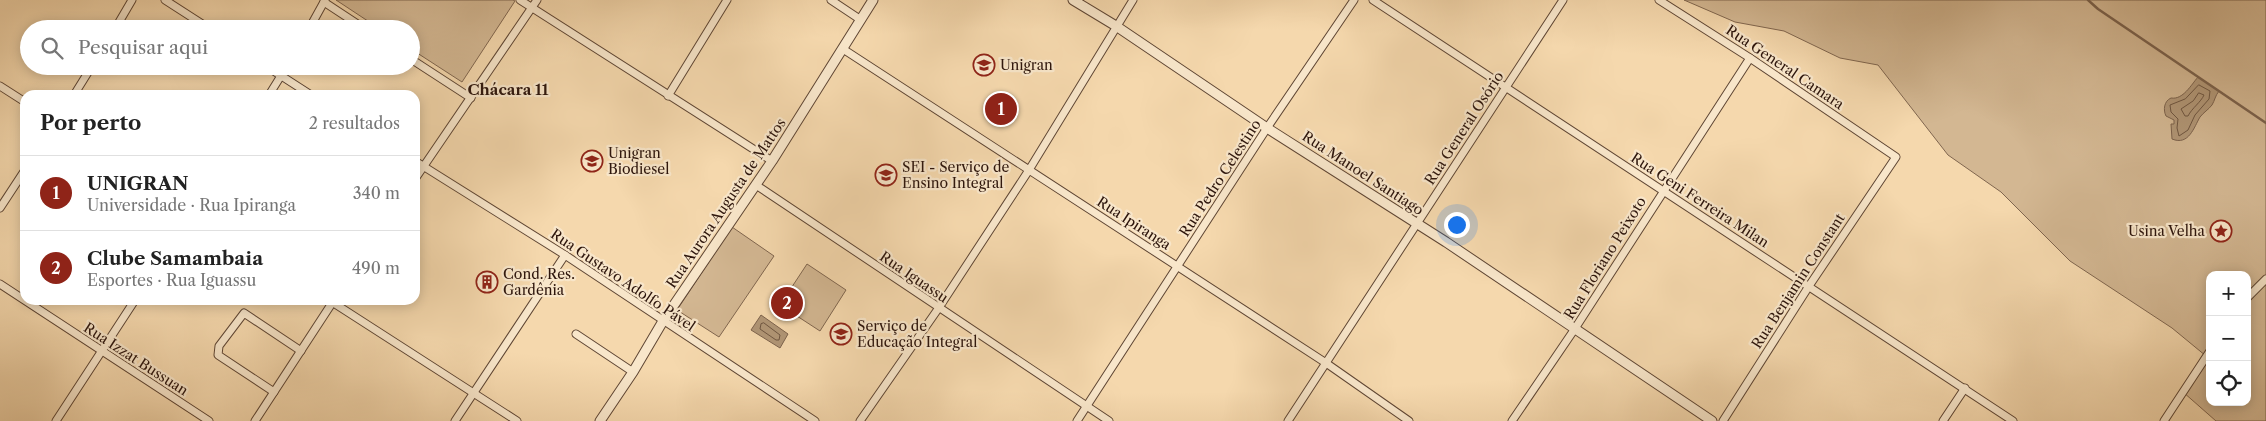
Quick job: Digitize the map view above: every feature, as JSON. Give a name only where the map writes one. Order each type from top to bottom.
[{"type":"street","points":[[120,20],[132,0]]},
{"type":"street","points":[[165,0],[196,20]]},
{"type":"street","points":[[520,0],[772,162]]},
{"type":"street","points":[[420,171],[537,0]]},
{"type":"street","points":[[668,96],[727,0]]},
{"type":"street","points":[[831,0],[861,20]]},
{"type":"street","name":"Rua Aurora Augusta de Mattos","points":[[600,421],[633,372],[663,322],[772,162],[873,0]]},
{"type":"street","name":"Rua Manoel Santiago","points":[[1073,0],[1116,26],[1267,128],[1446,242],[1574,330],[1712,421]]},
{"type":"street","points":[[860,421],[938,309],[1029,170],[1133,0]]},
{"type":"street","name":"Rua Pedro Celestino","points":[[1077,421],[1267,128],[1354,0]]},
{"type":"street","name":"Rua Geni Ferreira Milan","points":[[1373,0],[2014,421]]},
{"type":"street","name":"Rua General Osório","points":[[1288,421],[1563,0]]},
{"type":"street","name":"Rua General Camara","points":[[1659,0],[1750,58],[1896,157]]},
{"type":"street","points":[[314,20],[325,1],[352,20]]},
{"type":"street","name":"Rua Ipiranga","points":[[843,49],[1326,362],[1409,421]]},
{"type":"street","name":"Rua Floriano Peixoto","points":[[1512,421],[1574,330],[1662,191],[1750,58]]},
{"type":"street","points":[[420,65],[471,98]]},
{"type":"street","points":[[77,90],[86,75]]},
{"type":"street","points":[[278,75],[303,90]]},
{"type":"street","points":[[272,90],[281,77]]},
{"type":"street","points":[[0,86],[20,99]]},
{"type":"street","name":"Rua Benjamin Constant","points":[[1723,421],[1809,286],[1896,157]]},
{"type":"street","name":"Rua Gustavo Adolfo Pável","points":[[420,164],[565,255],[663,322],[815,421]]},
{"type":"street","points":[[0,208],[20,178]]},
{"type":"street","name":"Rua Iguassu","points":[[756,185],[938,309],[1108,421]]},
{"type":"street","points":[[455,421],[565,255]]},
{"type":"street","points":[[2251,294],[2266,279]]},
{"type":"street","name":"Rua Izzat Bussuan","points":[[0,284],[20,297]]},
{"type":"street","name":"Rua Izzat Bussuan","points":[[32,305],[209,421]]},
{"type":"street","points":[[56,421],[132,305]]},
{"type":"street","points":[[255,421],[329,305]]},
{"type":"street","points":[[338,305],[517,421]]},
{"type":"street","points":[[274,392],[218,355],[219,346],[244,313],[300,351]]},
{"type":"street","points":[[576,334],[633,372]]},
{"type":"street","points":[[2164,421],[2206,356]]},
{"type":"street","points":[[1942,421],[1965,388]]},
{"type":"shaded area","points":[[336,0],[515,1],[462,82],[420,55],[420,20],[366,20]]},
{"type":"shaded area","points":[[1684,0],[2266,0],[2266,421],[2216,421],[2183,392],[2206,356],[2172,328],[2070,261],[2001,192],[1948,155],[1878,65],[1840,58],[1784,31],[1735,22]]},
{"type":"shaded area","points":[[732,227],[774,256],[719,337],[677,310]]},
{"type":"shaded area","points":[[807,264],[846,290],[820,331],[780,305]]},
{"type":"water","points":[[2198,77],[2219,91],[2212,105],[2200,117],[2187,138],[2183,140],[2172,139],[2171,124],[2174,124],[2174,120],[2166,116],[2164,108],[2166,103],[2169,99],[2183,94]]},
{"type":"water","points":[[761,315],[788,334],[780,348],[751,330]]},
{"type":"waterway","points":[[2088,0],[2098,9],[2266,123]]},
{"type":"place","name":"Unigran","points":[[984,65]]},
{"type":"place","name":"UNIGRAN","points":[[1001,109]]},
{"type":"place","name":"Unigran Biodiesel","points":[[592,161]]},
{"type":"place","name":"SEI - Serviço de Ensino Integral","points":[[886,175]]},
{"type":"place","name":"Usina Velha","points":[[2221,231]]},
{"type":"place","name":"Cond. Res. Gardênia","points":[[487,282]]},
{"type":"place","name":"Clube Samambaia","points":[[787,303]]},
{"type":"place","name":"Serviço de Educação Integral","points":[[841,334]]},
{"type":"district","name":"Chácara 11","points":[[508,89]]}]
